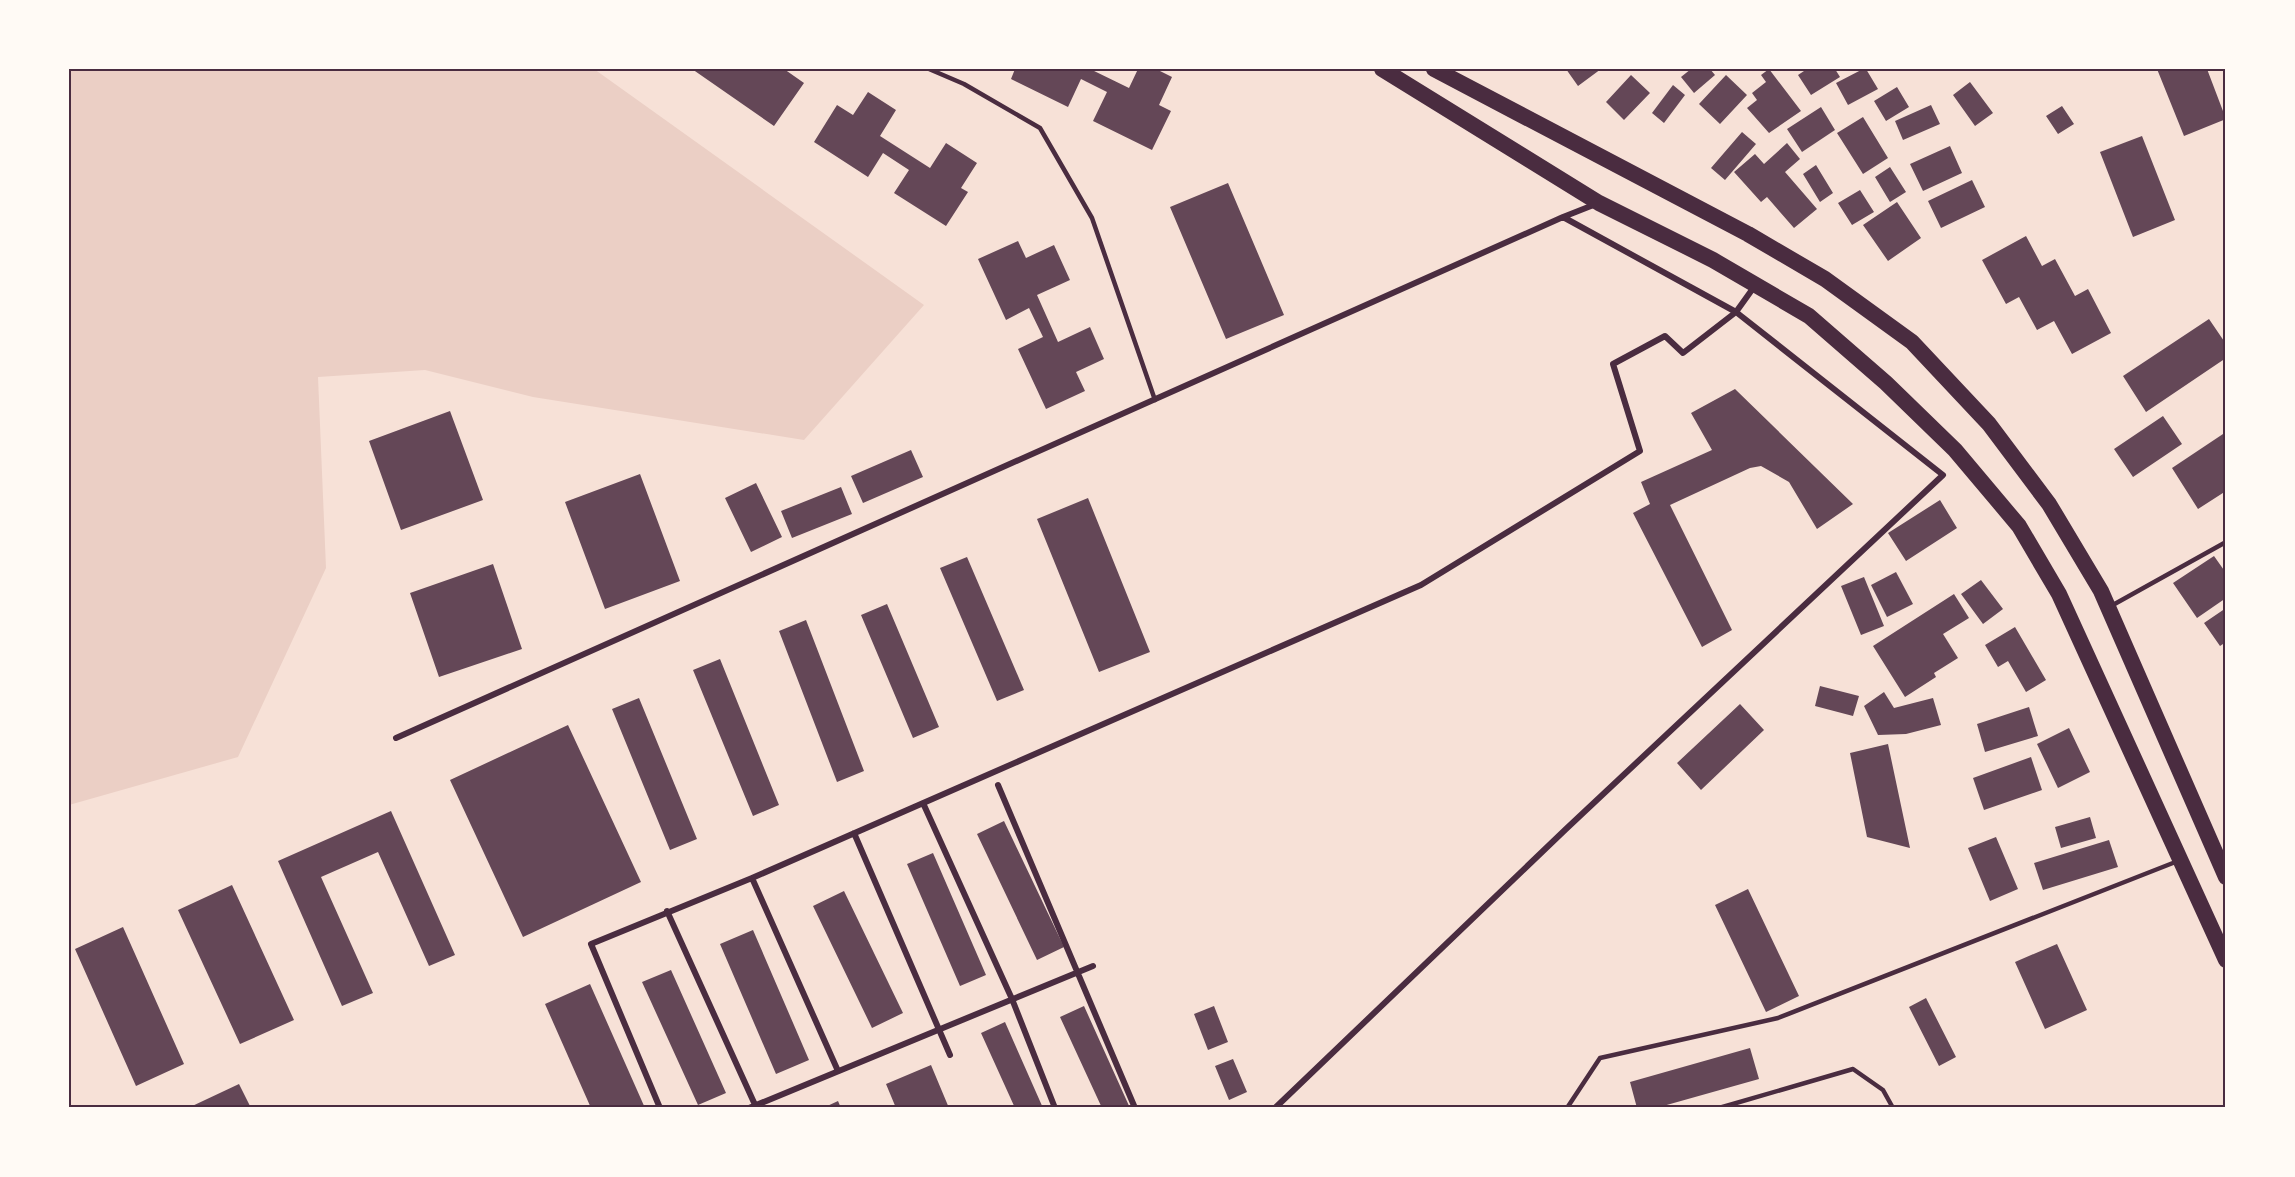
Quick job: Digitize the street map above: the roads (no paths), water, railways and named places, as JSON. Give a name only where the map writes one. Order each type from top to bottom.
[{"type":"highway","points":[[1382,69],[1599,203],[1713,260],[1809,316],[1886,383],[1955,450],[2019,526],[2059,594],[2226,960]]},
{"type":"highway","points":[[1434,69],[1748,234],[1825,279],[1912,342],[1989,424],[2049,504],[2109,607],[2226,877]]},
{"type":"street","points":[[396,738],[1599,203]]},
{"type":"street","points":[[1275,1108],[1574,821],[1943,475],[1736,312],[1563,218]]},
{"type":"street","points":[[660,1108],[591,944],[752,878],[1420,585],[1640,451],[1613,364],[1665,336],[1683,353],[1736,312],[1755,285]]},
{"type":"street","points":[[998,785],[1136,1108]]},
{"type":"street","points":[[923,803],[1012,999],[1055,1108]]},
{"type":"street","points":[[854,833],[950,1055]]},
{"type":"street","points":[[752,878],[837,1071]]},
{"type":"street","points":[[667,911],[753,1107],[1093,966]]},
{"type":"lane","points":[[929,69],[964,84],[1040,128],[1092,219],[1155,400]]},
{"type":"lane","points":[[2109,607],[2226,542]]},
{"type":"lane","points":[[1567,1108],[1600,1058],[1778,1018],[2181,860]]},
{"type":"lane","points":[[1719,1108],[1853,1069],[1883,1090],[1893,1108]]}]
